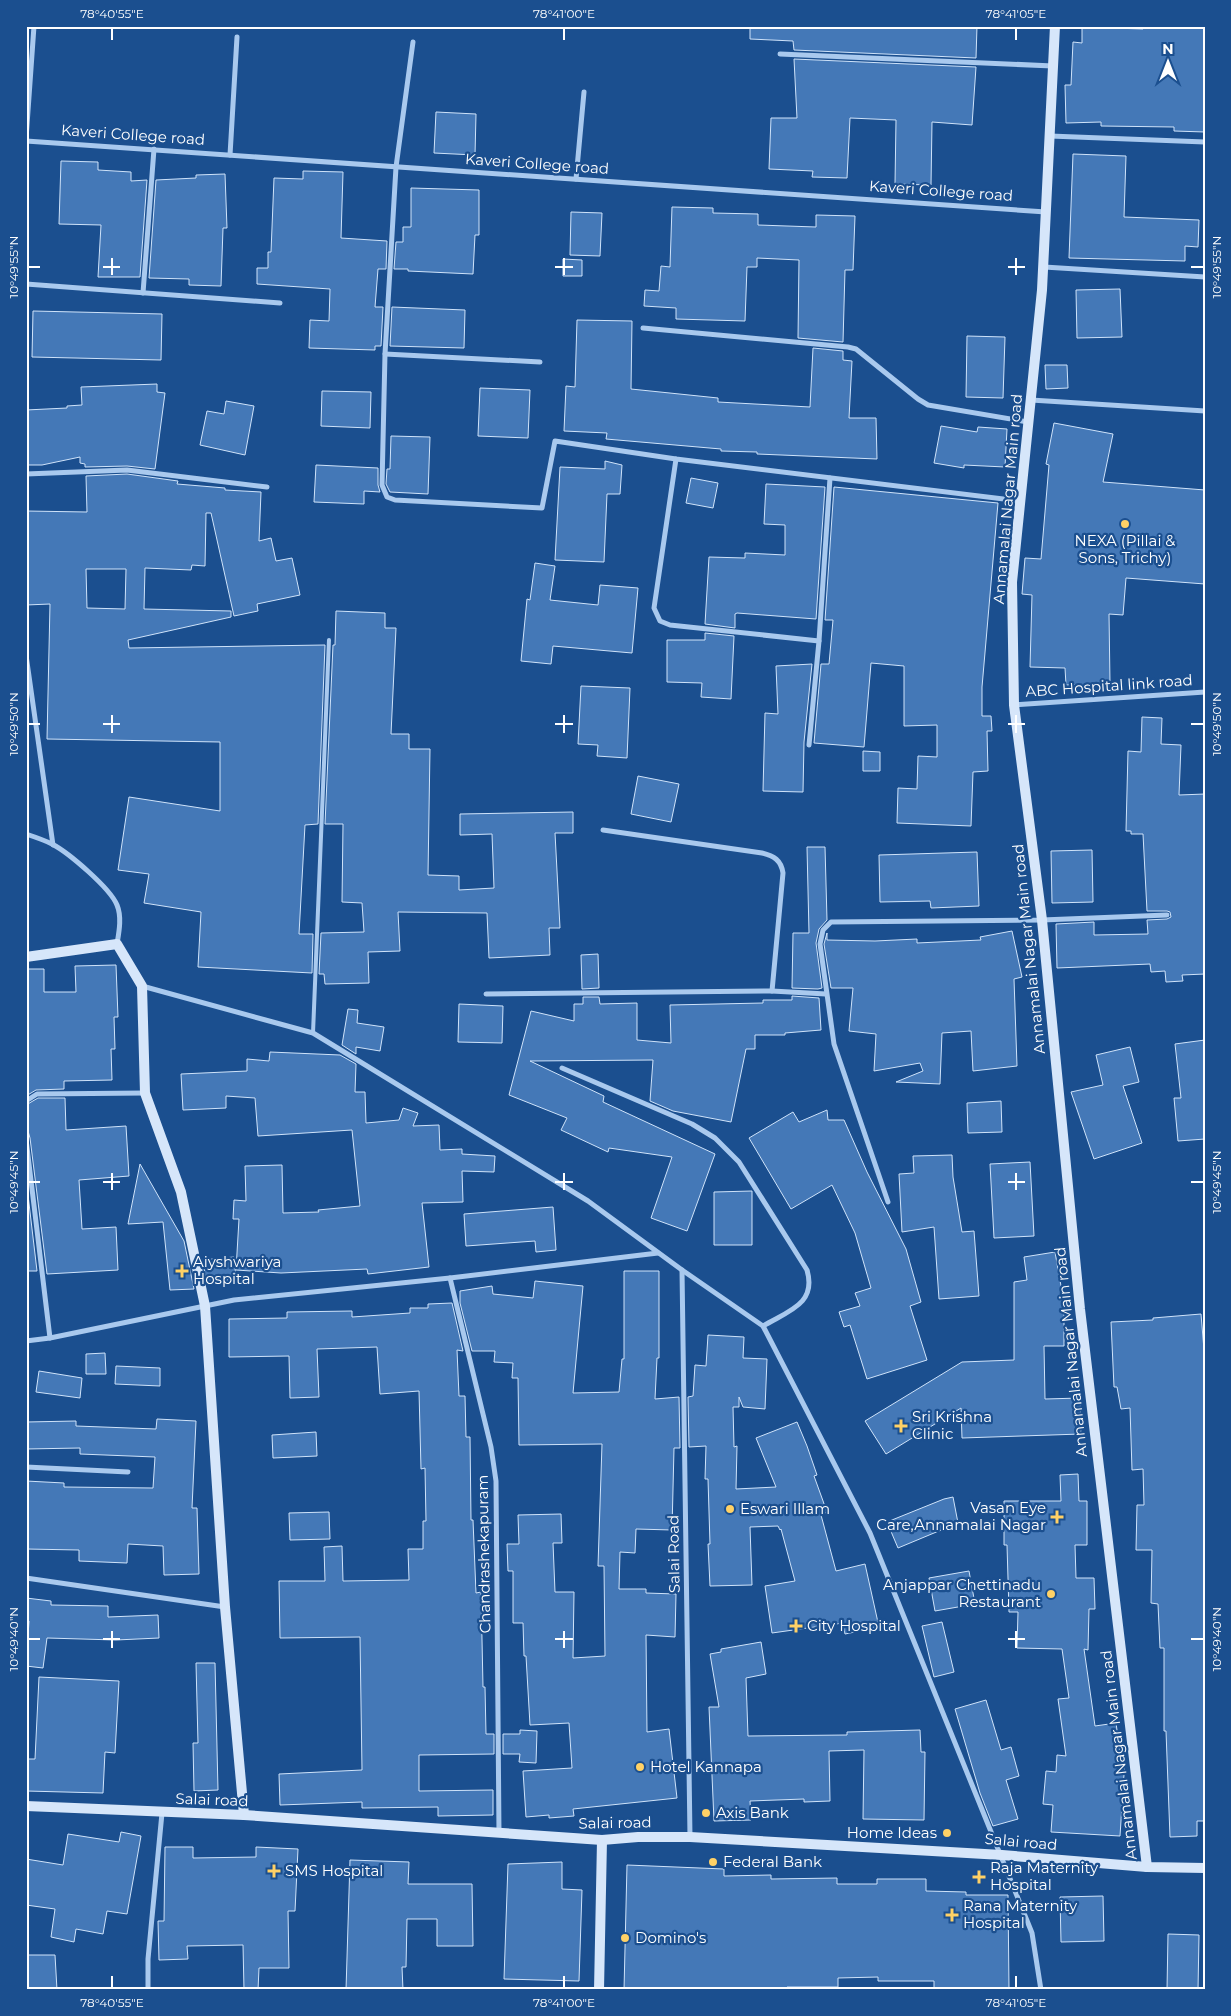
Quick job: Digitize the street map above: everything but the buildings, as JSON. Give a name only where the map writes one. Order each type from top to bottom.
[{"type":"street","points":[[26,140],[34,26]]},
{"type":"street","name":"Annamalai Nagar Main road","points":[[1055,26],[1043,267],[1012,582],[1014,705],[1042,920],[1080,1309],[1147,1867]]},
{"type":"street","points":[[230,155],[237,37]]},
{"type":"street","points":[[413,42],[396,167],[385,354],[382,485],[383,492],[390,499],[542,508],[555,441],[676,459],[1020,501]]},
{"type":"street","points":[[780,54],[1053,66]]},
{"type":"street","points":[[576,179],[584,92]]},
{"type":"street","points":[[1050,136],[1205,142]]},
{"type":"street","name":"Kaveri College road","points":[[26,140],[1046,212]]},
{"type":"street","points":[[143,293],[154,149]]},
{"type":"street","points":[[1043,267],[1205,278]]},
{"type":"street","points":[[26,284],[280,303]]},
{"type":"street","points":[[643,328],[852,348],[918,400],[928,405],[1029,422]]},
{"type":"street","points":[[385,354],[540,362]]},
{"type":"street","points":[[1031,400],[1205,412]]},
{"type":"street","points":[[676,459],[654,608],[660,621],[670,625],[819,641]]},
{"type":"street","points":[[26,474],[127,470],[267,487]]},
{"type":"street","points":[[810,745],[830,478]]},
{"type":"street","points":[[26,655],[53,845]]},
{"type":"street","name":"ABC Hospital link road","points":[[1014,705],[1205,692]]},
{"type":"street","points":[[603,830],[762,854],[778,860],[783,873],[772,991]]},
{"type":"street","points":[[26,834],[53,845],[94,876],[109,891],[118,906],[120,927],[117,944],[142,986],[145,1093],[181,1192],[205,1306],[225,1607],[244,1815]]},
{"type":"street","points":[[888,1202],[834,1044],[820,944],[823,930],[831,922],[1042,920],[1167,915]]},
{"type":"street","points":[[26,957],[117,944]]},
{"type":"street","points":[[142,986],[313,1033],[588,1201],[658,1253],[763,1326],[870,1533],[972,1790],[1002,1855],[1032,1933],[1040,1990]]},
{"type":"street","points":[[486,994],[772,991],[826,994]]},
{"type":"street","points":[[562,1068],[692,1124],[715,1138],[739,1162],[807,1270],[810,1280],[810,1288],[804,1301],[763,1326]]},
{"type":"street","points":[[26,1101],[37,1094],[145,1093]]},
{"type":"street","points":[[26,1139],[50,1338]]},
{"type":"street","points":[[26,1341],[50,1338],[234,1300],[450,1278],[658,1253]]},
{"type":"street","name":"Salai Road","points":[[682,1270],[690,1837]]},
{"type":"street","name":"Chandrashekapuram","points":[[450,1278],[491,1447],[496,1481],[499,1834]]},
{"type":"street","points":[[26,1467],[128,1472]]},
{"type":"street","points":[[26,1578],[225,1607]]},
{"type":"street","name":"Salai road","points":[[26,1806],[244,1815],[602,1840],[638,1837],[690,1837],[1002,1855],[1147,1867],[1205,1868]]},
{"type":"street","points":[[148,1990],[148,1959],[162,1813]]},
{"type":"street","points":[[599,1990],[602,1840]]},
{"type":"lane","points":[[313,1033],[329,640]]},
{"type":"place","name":"NEXA (Pillai & Sons, Trichy)","points":[[1125,524]]},
{"type":"place","name":"Aiyshwariya Hospital","points":[[182,1271]]},
{"type":"place","name":"Sri Krishna Clinic","points":[[901,1426]]},
{"type":"place","name":"Eswari Illam","points":[[730,1509]]},
{"type":"place","name":"Vasan Eye Care,Annamalai Nagar","points":[[1057,1517]]},
{"type":"place","name":"Anjappar Chettinadu Restaurant","points":[[1051,1594]]},
{"type":"place","name":"City Hospital","points":[[796,1626]]},
{"type":"place","name":"Hotel Kannapa","points":[[640,1767]]},
{"type":"place","name":"Axis Bank","points":[[706,1813]]},
{"type":"place","name":"Home Ideas","points":[[947,1833]]},
{"type":"place","name":"Federal Bank","points":[[713,1862]]},
{"type":"place","name":"SMS Hospital","points":[[274,1871]]},
{"type":"place","name":"Raja Maternity Hospital","points":[[979,1877]]},
{"type":"place","name":"Rana Maternity Hospital","points":[[952,1915]]},
{"type":"place","name":"Domino's","points":[[625,1938]]}]
